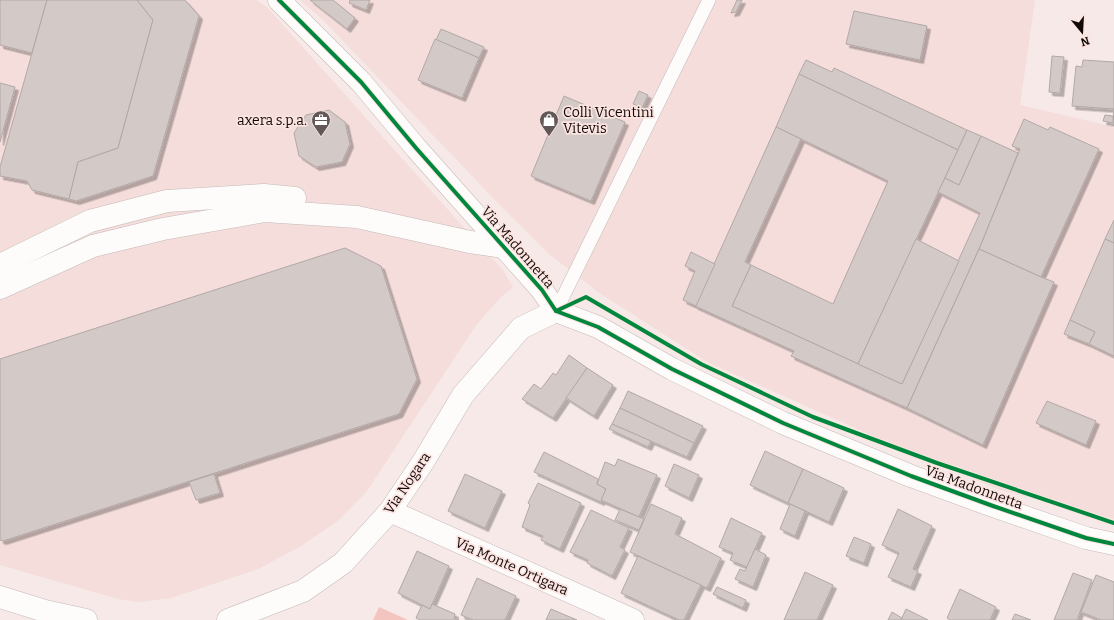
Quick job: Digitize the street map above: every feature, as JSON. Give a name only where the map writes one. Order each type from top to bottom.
[{"type":"street","name":"Via Madonnetta","points":[[279,0],[361,82],[416,148],[542,290],[556,311],[598,327],[672,370],[783,423],[911,476],[986,504],[1086,538],[1114,544]]},
{"type":"street","points":[[0,265],[90,221],[167,201],[264,195],[302,198],[357,217],[470,242],[504,247]]},
{"type":"street","points":[[0,288],[93,246],[163,229],[265,211],[357,217]]},
{"type":"street","name":"Via Nogara","points":[[228,620],[303,591],[343,563],[390,511],[423,462],[463,395],[521,328],[556,311]]},
{"type":"street","name":"Via Monte Ortigara","points":[[390,511],[633,620]]},
{"type":"street","points":[[0,597],[40,616],[86,620]]},
{"type":"lane","points":[[556,311],[709,0]]},
{"type":"shaded area","points":[[0,0],[256,0],[267,7],[503,270],[513,287],[501,297],[477,324],[367,491],[339,520],[301,546],[258,569],[171,598],[139,602],[118,599],[0,565]]},
{"type":"shaded area","points":[[300,0],[1035,0],[1020,105],[1114,127],[1114,519],[1000,490],[873,436],[707,362],[598,292],[549,254],[494,199],[323,20]]},
{"type":"shaded area","points":[[379,607],[408,620],[373,620]]},
{"type":"building","points":[[0,0],[47,0],[32,53],[0,45]]},
{"type":"building","points":[[47,0],[137,0],[153,20],[118,148],[78,162],[69,199],[32,190],[27,181],[0,176],[0,167]]},
{"type":"building","points":[[137,0],[185,0],[199,16],[153,176],[76,201],[69,199],[78,162],[118,148],[153,20]]},
{"type":"building","points":[[310,0],[333,0],[355,18],[347,29]]},
{"type":"building","points":[[350,0],[370,0],[366,10],[349,3]]},
{"type":"building","points":[[737,0],[742,0],[736,12],[731,13]]},
{"type":"building","points":[[854,11],[927,26],[920,60],[846,44]]},
{"type":"building","points":[[441,29],[484,47],[479,58],[436,40]]},
{"type":"building","points":[[435,39],[479,58],[462,98],[418,80]]},
{"type":"building","points":[[1052,56],[1064,57],[1060,93],[1049,92]]},
{"type":"building","points":[[806,60],[832,72],[834,68],[967,130],[958,150],[799,74]]},
{"type":"building","points":[[1083,60],[1114,62],[1114,109],[1072,106],[1076,66],[1082,67]]},
{"type":"building","points":[[799,74],[958,150],[858,364],[732,306],[751,265],[833,304],[888,181],[776,127]]},
{"type":"building","points":[[0,83],[15,87],[0,142]]},
{"type":"building","points":[[639,91],[648,95],[642,108],[633,104]]},
{"type":"building","points":[[564,96],[625,122],[591,201],[531,176]]},
{"type":"building","points":[[329,110],[345,122],[350,144],[342,162],[316,167],[299,156],[294,133],[306,115]]},
{"type":"building","points":[[1105,115],[1113,116],[1113,123],[1103,121]]},
{"type":"building","points":[[1024,119],[1048,130],[1050,127],[1099,149],[1041,277],[979,249],[1020,149],[1012,146]]},
{"type":"building","points":[[776,127],[801,139],[745,262],[751,265],[732,306],[902,384],[980,213],[938,192],[945,178],[959,185],[981,136],[1018,153],[979,249],[907,408],[791,356],[794,351],[695,306]]},
{"type":"building","points":[[967,130],[981,136],[959,185],[945,178]]},
{"type":"building","points":[[1114,220],[1114,243],[1105,239]]},
{"type":"building","points":[[916,239],[959,261],[902,384],[858,364]]},
{"type":"building","points":[[1105,239],[1114,243],[1114,356],[1089,344],[1095,332],[1070,320]]},
{"type":"building","points":[[345,248],[381,266],[417,379],[399,414],[3,541],[0,540],[0,359]]},
{"type":"building","points":[[979,249],[1054,282],[983,445],[907,408]]},
{"type":"building","points":[[691,252],[715,264],[696,306],[683,300],[695,271],[685,266]]},
{"type":"building","points":[[1070,320],[1095,332],[1089,344],[1064,334]]},
{"type":"building","points":[[569,355],[587,368],[553,418],[522,399],[534,384],[541,389],[553,373],[556,375]]},
{"type":"building","points":[[587,368],[613,385],[594,416],[566,398]]},
{"type":"building","points":[[628,391],[703,426],[694,443],[620,408]]},
{"type":"building","points":[[1047,401],[1096,421],[1086,445],[1036,423]]},
{"type":"building","points":[[620,408],[694,443],[687,457],[612,424]]},
{"type":"building","points":[[612,424],[651,441],[648,447],[609,429]]},
{"type":"building","points":[[765,451],[803,469],[788,503],[750,485]]},
{"type":"building","points":[[544,452],[598,479],[597,484],[606,489],[601,502],[534,472]]},
{"type":"building","points":[[618,459],[657,475],[639,517],[601,500],[606,489],[597,484],[605,462],[615,466]]},
{"type":"building","points":[[674,464],[699,475],[689,498],[665,486]]},
{"type":"building","points":[[803,469],[844,488],[829,522],[788,503]]},
{"type":"building","points":[[214,474],[220,493],[196,500],[189,482]]},
{"type":"building","points":[[465,474],[502,491],[485,528],[448,511]]},
{"type":"building","points":[[538,483],[581,503],[560,549],[541,540],[543,536],[522,527],[530,505],[528,503]]},
{"type":"building","points":[[651,504],[682,518],[675,534],[721,558],[707,588],[630,552]]},
{"type":"building","points":[[790,504],[805,511],[795,536],[780,529]]},
{"type":"building","points":[[620,509],[644,519],[639,530],[615,520]]},
{"type":"building","points":[[898,509],[932,526],[913,569],[918,571],[911,587],[888,577],[899,553],[882,545]]},
{"type":"building","points":[[591,510],[629,528],[620,547],[625,550],[612,576],[587,563],[588,560],[570,552]]},
{"type":"building","points":[[731,518],[762,533],[747,567],[730,560],[733,553],[719,547]]},
{"type":"building","points":[[854,537],[871,544],[864,563],[846,556]]},
{"type":"building","points":[[755,549],[766,555],[753,587],[735,579],[740,569],[745,571]]},
{"type":"building","points":[[417,551],[449,566],[430,609],[398,593]]},
{"type":"building","points":[[638,556],[701,585],[684,620],[679,620],[621,593]]},
{"type":"building","points":[[805,572],[833,585],[817,620],[784,620]]},
{"type":"building","points":[[1073,573],[1092,580],[1077,620],[1054,620]]},
{"type":"building","points":[[1096,575],[1114,582],[1114,620],[1101,620],[1081,612]]},
{"type":"building","points":[[477,578],[516,596],[505,620],[473,620],[461,615]]},
{"type":"building","points":[[717,587],[746,600],[743,608],[713,594]]},
{"type":"building","points":[[960,589],[996,607],[990,620],[950,620],[947,618]]},
{"type":"building","points":[[432,604],[455,614],[454,618],[459,620],[420,620],[416,618],[422,605],[430,609]]},
{"type":"building","points":[[551,609],[577,620],[546,620]]},
{"type":"building","points":[[906,609],[928,620],[901,620]]},
{"type":"building","points":[[892,612],[902,618],[901,620],[888,620]]},
{"type":"building","points":[[1015,614],[1031,620],[1012,620]]},
{"type":"cycle path","points":[[279,0],[361,82],[416,148],[542,290],[556,311],[598,327],[672,369],[783,423],[911,476],[993,506],[1086,538],[1114,544]]},
{"type":"cycle path","points":[[556,311],[586,297],[701,364],[813,417],[937,463],[1114,523]]},
{"type":"place","name":"axera s.p.a.","points":[[321,137]]},
{"type":"place","name":"Colli Vicentini Vitevis","points":[[549,137]]}]
